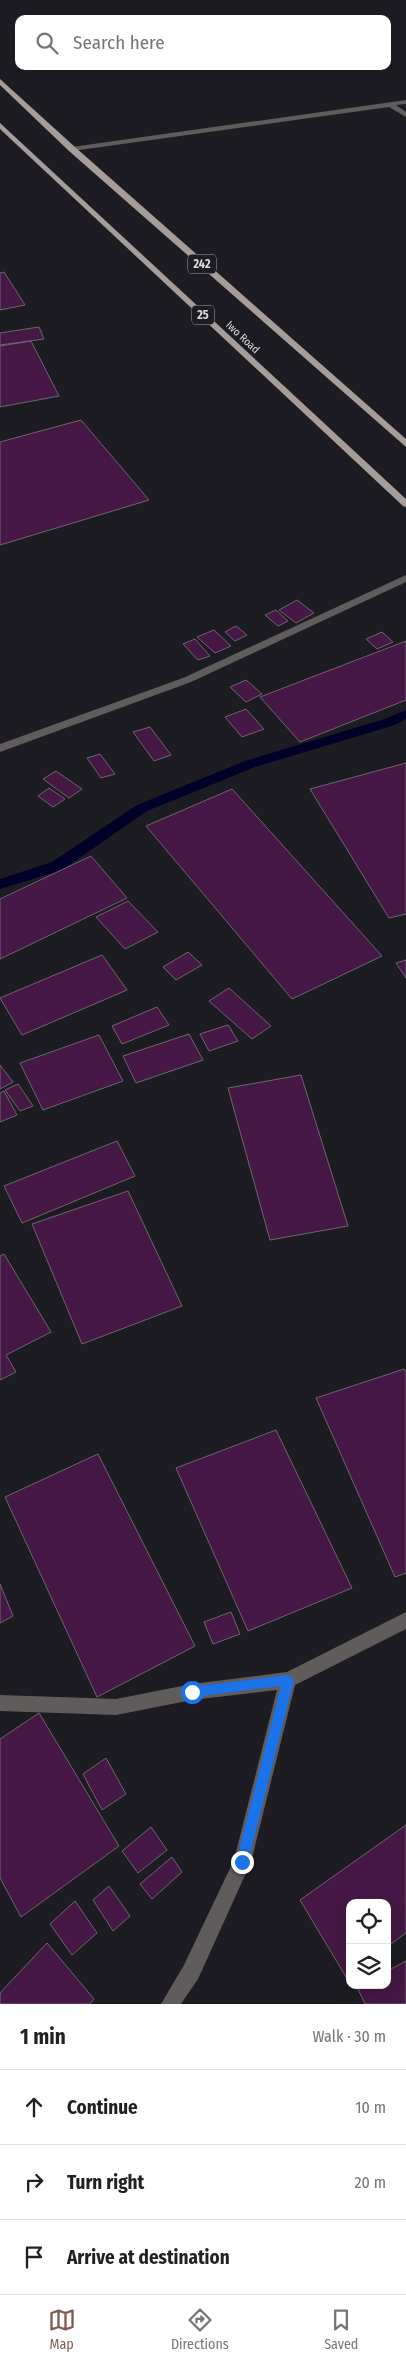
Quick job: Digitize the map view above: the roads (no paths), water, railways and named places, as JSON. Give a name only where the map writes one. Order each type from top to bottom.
[{"type":"main road","name":"242","points":[[0,81],[72,149],[406,444]]},
{"type":"main road","name":"Iwo Road","points":[[0,125],[406,504]]},
{"type":"street","points":[[72,149],[406,102]]},
{"type":"street","points":[[391,105],[406,115]]},
{"type":"street","points":[[0,748],[187,680],[406,578]]},
{"type":"street","points":[[0,1703],[116,1706],[192,1692],[288,1680],[406,1620]]},
{"type":"street","points":[[170,2004],[191,1972],[242,1862],[288,1680]]},
{"type":"waterway","points":[[0,884],[57,866],[142,808],[250,764],[390,722],[406,714]]}]
